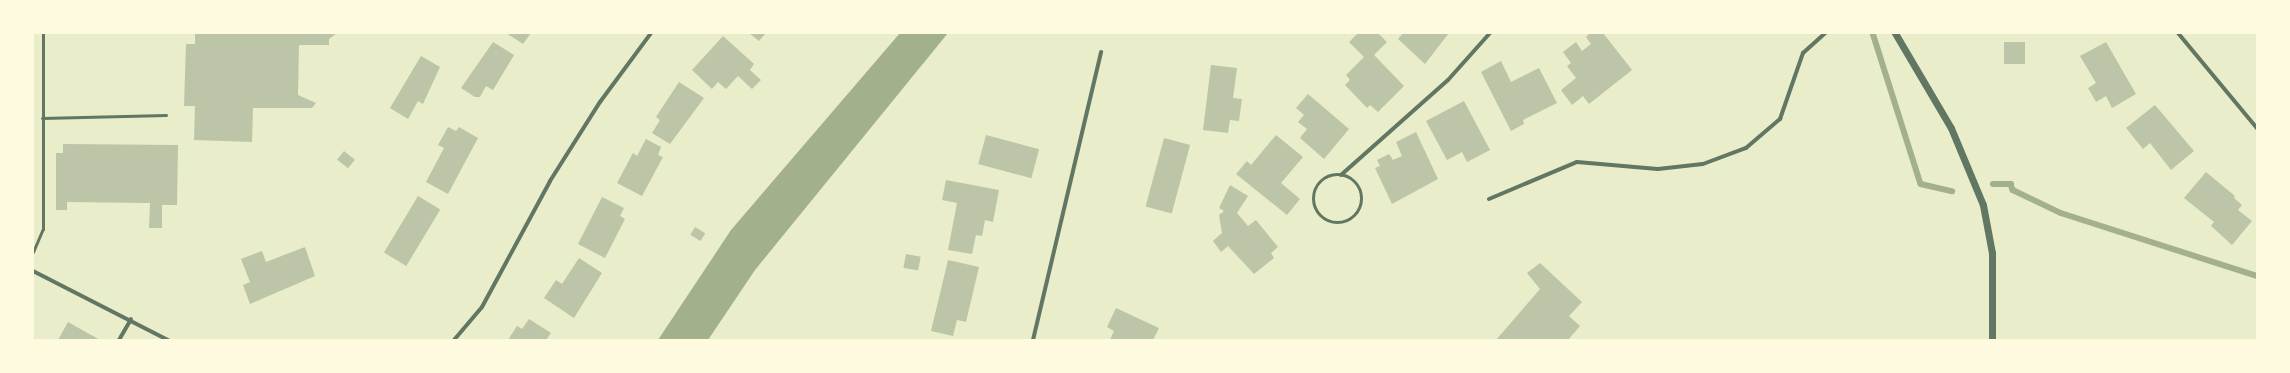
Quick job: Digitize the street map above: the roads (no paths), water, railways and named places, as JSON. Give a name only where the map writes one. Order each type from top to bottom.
[{"type":"street","points":[[454,340],[482,307],[550,181],[600,102],[651,33]]},
{"type":"street","points":[[1341,175],[1448,80],[1490,33]]},
{"type":"street","points":[[1489,199],[1577,162],[1658,169],[1703,164],[1746,148],[1780,119],[1803,53],[1825,33]]},
{"type":"street","points":[[1895,33],[1952,128],[1983,205],[1992,253],[1992,340]]},
{"type":"street","points":[[2178,33],[2257,128]]},
{"type":"street","points":[[1033,340],[1101,52]]},
{"type":"street","points":[[33,271],[168,340]]},
{"type":"street","points":[[119,340],[131,320]]},
{"type":"lane","points":[[33,252],[43,229],[43,33]]},
{"type":"lane","points":[[42,118],[166,115]]},
{"type":"lane","points":[[1341,175],[1358,186],[1360,206],[1351,218],[1336,222],[1326,220],[1316,211],[1313,198],[1317,184],[1328,176],[1341,175]]},
{"type":"waterway","points":[[1873,33],[1921,184],[1952,191]]},
{"type":"waterway","points":[[1993,184],[2011,184],[2013,190],[2061,213],[2257,276]]}]
